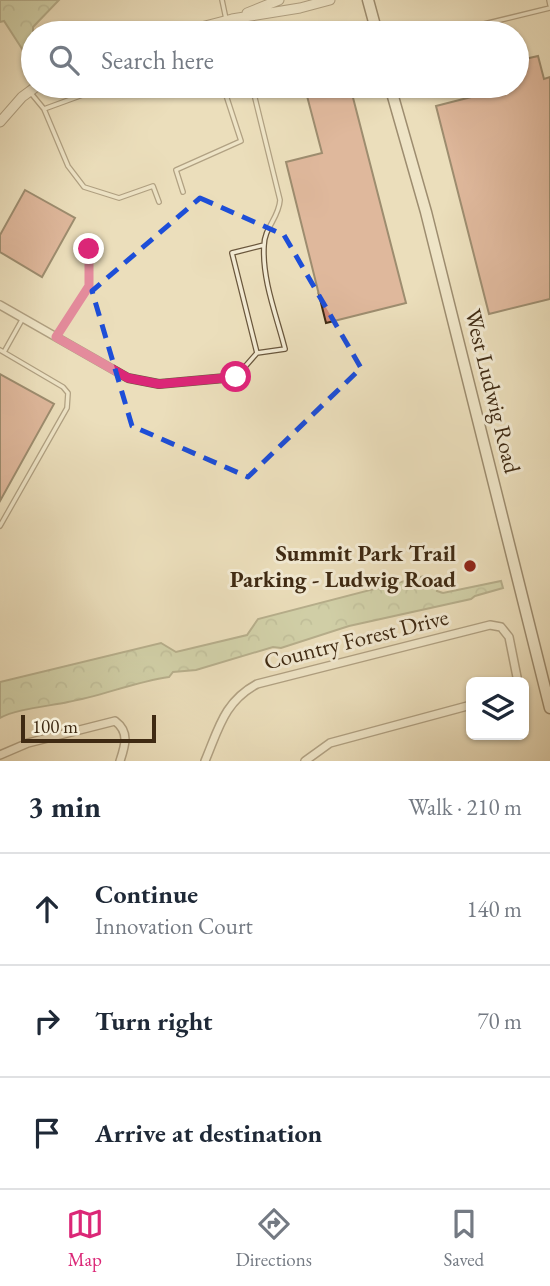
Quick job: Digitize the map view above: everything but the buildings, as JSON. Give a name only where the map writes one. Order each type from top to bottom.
[{"type":"main road","points":[[368,0],[374,21]]},
{"type":"main road","name":"West Ludwig Road","points":[[393,98],[426,212],[550,709]]},
{"type":"street","points":[[229,20],[279,0]]},
{"type":"street","points":[[229,20],[330,0]]},
{"type":"street","points":[[0,122],[25,98]]},
{"type":"street","points":[[0,305],[128,378],[159,384],[236,377]]},
{"type":"street","name":"Country Forest Drive","points":[[205,761],[232,701],[257,684],[490,625],[501,627],[509,637],[517,677]]},
{"type":"street","points":[[305,761],[330,743],[466,706]]},
{"type":"street","points":[[0,755],[28,743],[116,722],[125,732],[126,742],[120,761]]},
{"type":"lane","points":[[222,0],[229,20]]},
{"type":"lane","points":[[490,21],[550,4]]},
{"type":"lane","points":[[245,17],[246,21]]},
{"type":"lane","points":[[38,98],[68,166],[84,187],[119,198],[153,186],[159,202]]},
{"type":"lane","points":[[44,109],[74,98]]},
{"type":"lane","points":[[183,192],[176,170],[241,141],[227,98]]},
{"type":"lane","points":[[236,377],[257,353],[285,349],[267,275],[264,245],[266,233],[279,208],[279,200],[255,98]]},
{"type":"lane","points":[[257,353],[232,253],[264,245]]},
{"type":"lane","points":[[56,337],[89,286],[89,249]]},
{"type":"lane","points":[[0,526],[69,401],[63,387],[2,351],[23,318]]},
{"type":"highlighted area","points":[[200,198],[284,235],[361,368],[248,477],[132,426],[92,291]]},
{"type":"green space","points":[[0,0],[59,0],[39,21],[21,21],[21,47],[4,21],[0,22]]},
{"type":"green space","points":[[424,576],[439,583],[437,591],[443,593],[501,581],[503,588],[471,599],[349,626],[281,648],[273,647],[196,670],[173,672],[169,677],[23,710],[0,718],[0,682],[161,643],[176,652],[247,635],[258,619]]},
{"type":"place","name":"Summit Park Trail Parking - Ludwig Road","points":[[470,566]]},
{"type":"route","points":[[89,249],[89,286],[56,337],[128,378],[159,384],[236,377]]}]
